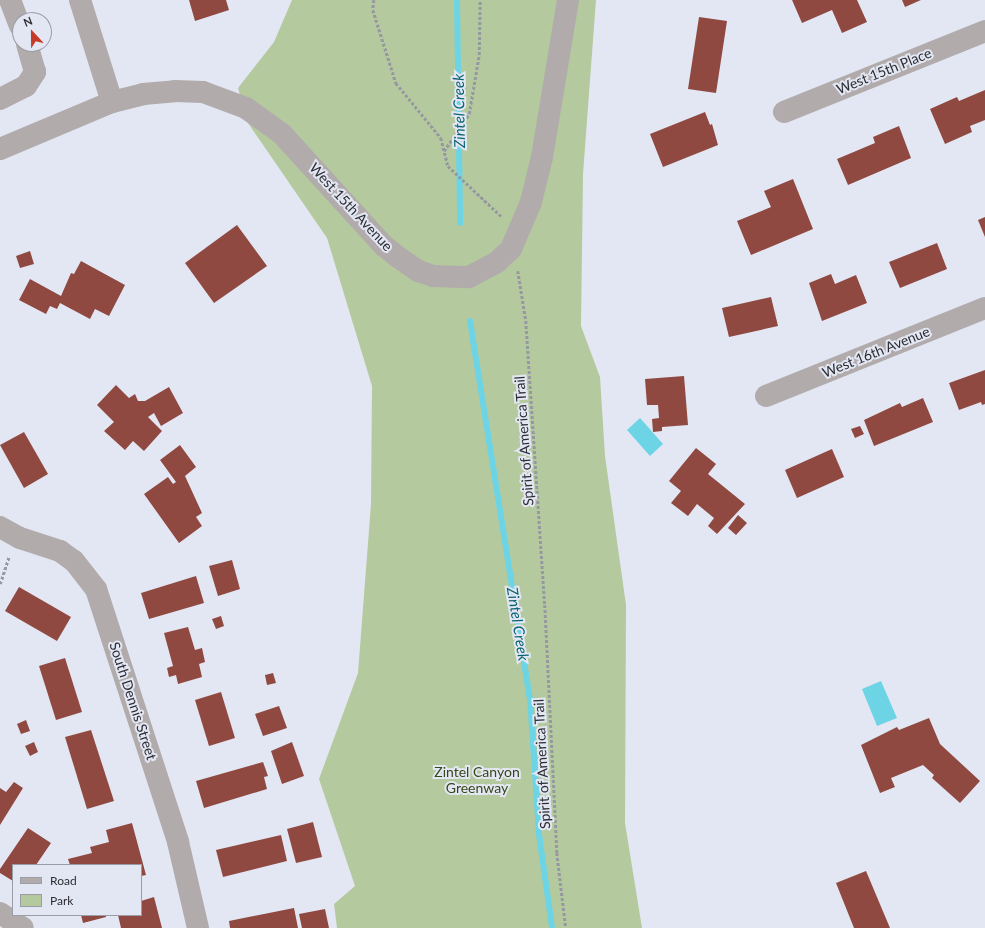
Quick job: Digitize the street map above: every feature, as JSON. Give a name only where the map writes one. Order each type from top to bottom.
[{"type":"street","points":[[10,0],[15,12]]},
{"type":"street","points":[[80,0],[112,102]]},
{"type":"street","name":"West 15th Avenue","points":[[0,149],[112,102],[143,94],[175,91],[203,92],[246,108],[282,134],[384,246],[418,271],[433,276],[469,277],[497,262],[514,244],[531,202],[542,157],[568,0]]},
{"type":"street","name":"West 15th Place","points":[[784,112],[985,30]]},
{"type":"street","points":[[0,99],[26,86],[35,72],[29,52]]},
{"type":"street","name":"West 16th Avenue","points":[[766,396],[985,308]]},
{"type":"street","name":"South Dennis Street","points":[[8,532],[60,551],[74,561],[96,589],[174,828],[198,928]]},
{"type":"street","points":[[0,913],[22,928]]},
{"type":"path","name":"Spirit of America Trail","points":[[374,0],[373,10],[396,83],[441,138],[448,166],[465,184],[506,220],[514,244],[526,321],[545,605],[557,853],[566,928]]},
{"type":"path","points":[[444,151],[469,114],[479,55],[480,0]]},
{"type":"path","points":[[0,584],[8,532]]},
{"type":"green space","name":"Zintel Canyon Greenway","points":[[292,0],[596,0],[583,174],[581,326],[600,377],[605,456],[626,605],[625,823],[642,928],[337,928],[334,904],[355,886],[319,779],[358,673],[371,504],[372,386],[327,238],[248,123],[238,88],[274,42]]},
{"type":"water","points":[[640,418],[663,444],[650,456],[627,430]]},
{"type":"water","points":[[881,681],[897,718],[877,726],[862,689]]},
{"type":"building","points":[[189,0],[226,0],[229,10],[195,21]]},
{"type":"building","points":[[792,0],[857,0],[867,22],[842,33],[832,10],[802,23]]},
{"type":"building","points":[[902,0],[921,0],[905,7]]},
{"type":"building","points":[[699,17],[727,21],[716,93],[688,89]]},
{"type":"building","points":[[985,90],[985,120],[970,126],[972,132],[945,144],[930,109],[957,97],[959,101]]},
{"type":"building","points":[[705,112],[710,125],[712,124],[718,145],[663,167],[650,134]]},
{"type":"building","points":[[899,126],[911,158],[848,185],[837,159],[875,143],[873,137]]},
{"type":"building","points":[[793,179],[813,229],[751,255],[737,221],[771,207],[764,191]]},
{"type":"building","points":[[985,217],[985,237],[978,220]]},
{"type":"building","points":[[237,225],[267,266],[214,303],[185,263]]},
{"type":"building","points":[[937,243],[947,269],[900,288],[889,262]]},
{"type":"building","points":[[30,251],[34,264],[20,268],[16,256]]},
{"type":"building","points":[[81,261],[125,285],[109,316],[95,309],[90,319],[60,303],[57,309],[50,306],[46,314],[19,300],[30,279],[61,296],[71,273],[74,274]]},
{"type":"building","points":[[831,274],[835,284],[856,275],[867,303],[822,321],[809,283]]},
{"type":"building","points":[[771,297],[778,326],[729,337],[722,308]]},
{"type":"building","points":[[985,370],[985,404],[982,405],[981,402],[959,410],[949,383]]},
{"type":"building","points":[[684,376],[688,425],[662,427],[662,431],[653,432],[652,419],[659,418],[658,405],[647,405],[645,379]]},
{"type":"building","points":[[116,385],[129,398],[135,394],[138,401],[145,401],[169,387],[183,413],[161,426],[154,413],[148,417],[162,431],[144,451],[133,441],[125,450],[104,431],[114,422],[97,405]]},
{"type":"building","points":[[923,398],[933,422],[874,446],[864,420],[900,403],[902,407]]},
{"type":"building","points":[[860,426],[864,434],[855,438],[851,429]]},
{"type":"building","points":[[24,432],[48,474],[24,488],[0,445]]},
{"type":"building","points":[[180,445],[196,467],[185,476],[202,513],[196,517],[202,526],[179,543],[144,494],[168,477],[173,484],[176,482],[160,460]]},
{"type":"building","points":[[696,448],[716,464],[708,474],[745,504],[717,534],[708,526],[714,518],[697,504],[688,516],[671,503],[681,491],[669,481]]},
{"type":"building","points":[[832,449],[844,477],[797,498],[785,470]]},
{"type":"building","points":[[738,515],[747,523],[736,535],[728,528]]},
{"type":"building","points":[[232,560],[240,589],[218,596],[209,566]]},
{"type":"building","points":[[196,576],[204,603],[149,619],[141,593]]},
{"type":"building","points":[[19,587],[71,617],[57,641],[5,611]]},
{"type":"building","points":[[221,616],[224,626],[216,629],[212,619]]},
{"type":"building","points":[[188,627],[195,650],[202,648],[205,662],[199,664],[202,677],[178,684],[176,675],[169,677],[167,668],[173,666],[164,633]]},
{"type":"building","points":[[65,658],[82,712],[56,720],[39,666]]},
{"type":"building","points":[[273,673],[276,683],[267,685],[265,675]]},
{"type":"building","points":[[221,692],[235,738],[209,746],[195,700]]},
{"type":"building","points":[[279,706],[287,728],[263,736],[255,714]]},
{"type":"building","points":[[929,718],[940,744],[980,781],[960,803],[932,778],[934,775],[923,765],[891,778],[895,787],[880,793],[861,745],[897,727],[899,730]]},
{"type":"building","points":[[26,720],[30,731],[21,734],[17,724]]},
{"type":"building","points":[[91,730],[114,801],[87,809],[65,737]]},
{"type":"building","points":[[34,742],[38,752],[30,756],[25,746]]},
{"type":"building","points":[[292,742],[304,776],[282,784],[271,751]]},
{"type":"building","points":[[263,762],[268,776],[264,777],[267,789],[204,808],[196,781]]},
{"type":"building","points":[[14,782],[23,788],[0,825],[0,788],[6,792]]},
{"type":"building","points":[[313,822],[322,857],[296,863],[287,829]]},
{"type":"building","points":[[132,823],[146,875],[142,876],[142,864],[70,864],[68,859],[92,853],[90,847],[109,842],[106,830]]},
{"type":"building","points":[[28,828],[51,843],[37,864],[12,864],[12,880],[0,873],[0,869]]},
{"type":"building","points":[[281,835],[287,861],[223,877],[216,850]]},
{"type":"building","points":[[866,871],[890,928],[854,928],[836,883]]},
{"type":"building","points":[[154,897],[162,928],[121,928],[118,916],[142,916],[142,901]]},
{"type":"building","points":[[294,908],[298,928],[230,928],[229,921]]},
{"type":"building","points":[[325,909],[329,928],[302,928],[299,914]]},
{"type":"building","points":[[81,916],[106,916],[106,917],[83,923]]},
{"type":"waterway","name":"Zintel Creek","points":[[457,0],[460,223]]},
{"type":"waterway","name":"Zintel Creek","points":[[470,321],[530,698],[539,834],[552,928]]}]
